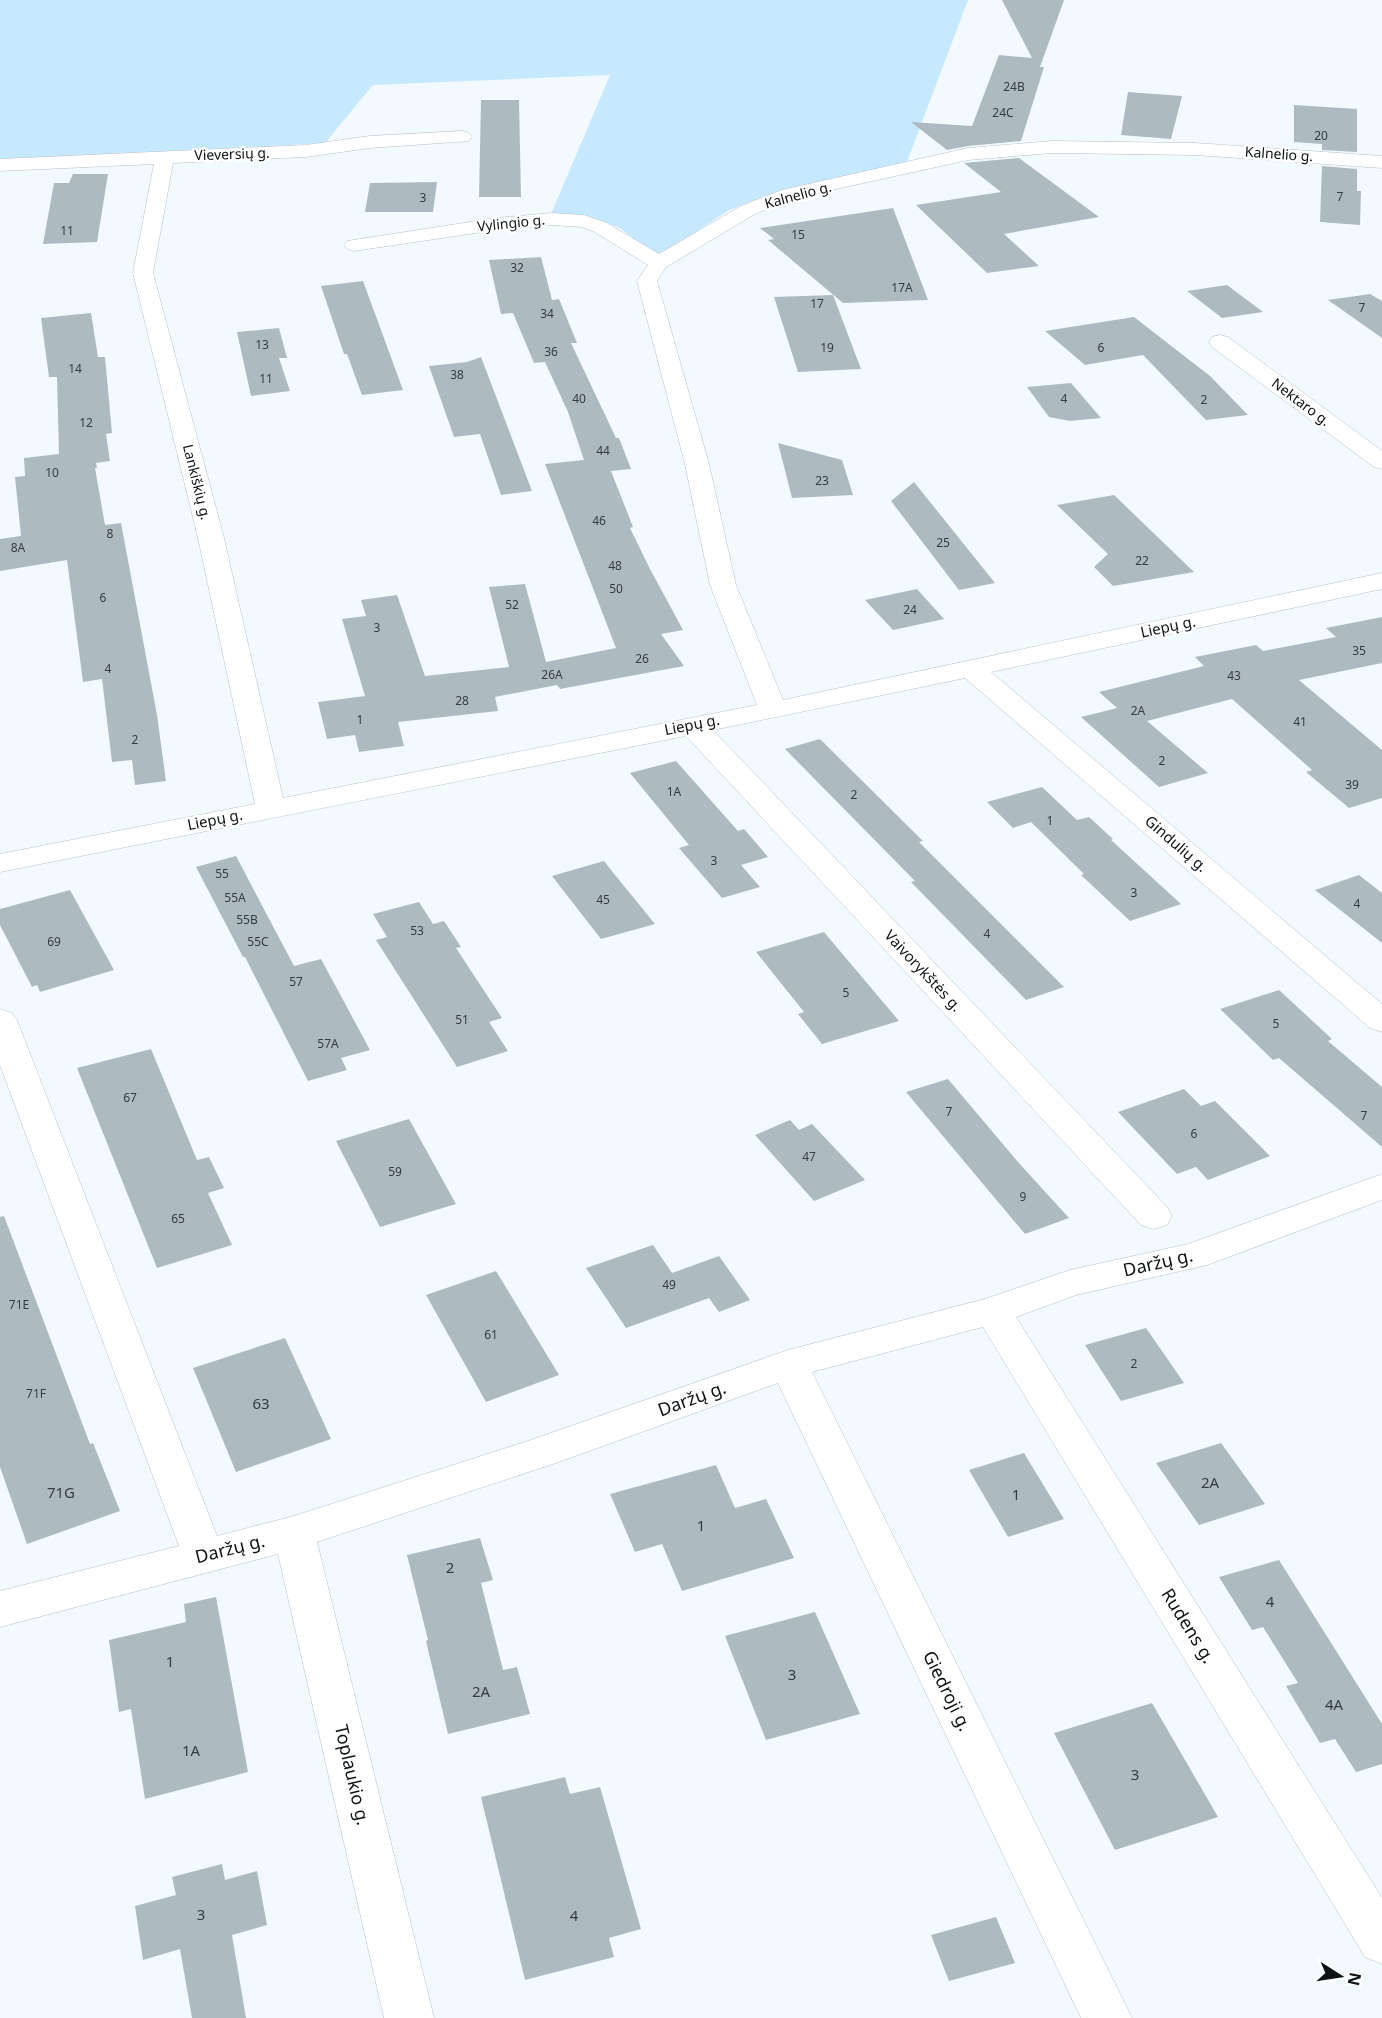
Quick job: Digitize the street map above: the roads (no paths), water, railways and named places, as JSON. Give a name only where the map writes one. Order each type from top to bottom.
[{"type":"street","name":"Vieversių g.","points":[[0,165],[306,151],[370,142],[463,137]]},
{"type":"street","name":"Kalnelio g.","points":[[659,263],[748,210],[789,194],[968,154],[1052,147],[1195,149],[1382,162]]},
{"type":"street","name":"Lankiškių g.","points":[[165,156],[143,273],[211,538],[271,809]]},
{"type":"street","name":"Vylingio g.","points":[[354,245],[496,224],[552,219],[584,221],[600,227],[659,263]]},
{"type":"street","points":[[659,263],[647,281],[697,464],[723,585],[773,710]]},
{"type":"street","name":"Nektaro g.","points":[[1220,342],[1382,462]]},
{"type":"street","name":"Liepų g.","points":[[0,863],[773,710],[1382,581]]},
{"type":"street","name":"Gindulių g.","points":[[970,668],[1382,1021]]},
{"type":"street","name":"Vaivorykštės g.","points":[[692,725],[1154,1216]]},
{"type":"street","points":[[0,1020],[203,1555]]},
{"type":"street","name":"Daržų g.","points":[[0,1609],[294,1533],[542,1452],[788,1364],[993,1311],[1070,1283],[1194,1256],[1382,1186]]},
{"type":"street","name":"Rudens g.","points":[[993,1311],[1382,1941]]},
{"type":"street","name":"Giedroji g.","points":[[788,1364],[1107,2018]]},
{"type":"street","name":"Toplaukio g.","points":[[294,1533],[409,2018]]}]
